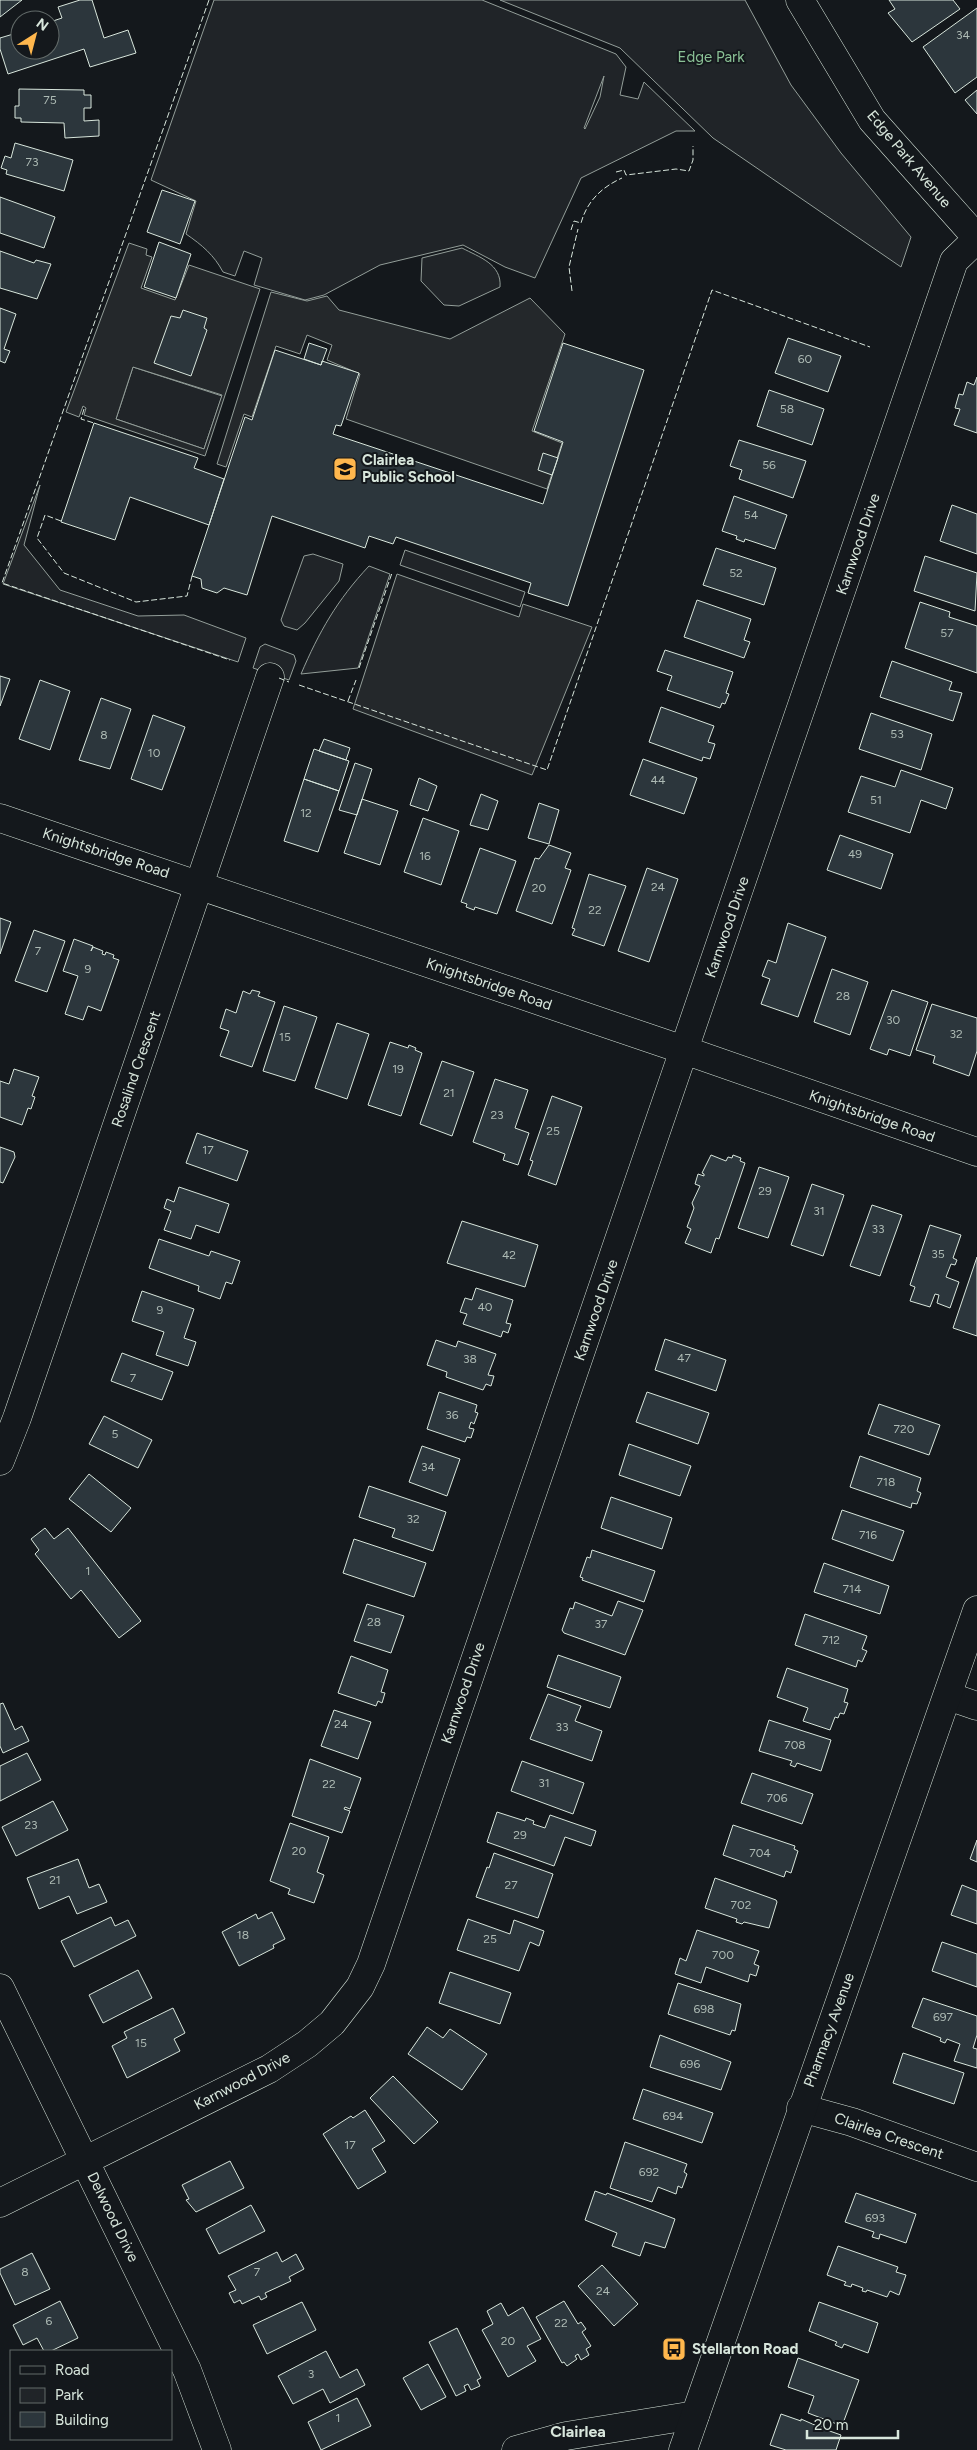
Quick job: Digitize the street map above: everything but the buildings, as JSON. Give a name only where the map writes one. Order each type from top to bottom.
[{"type":"street","name":"Edge Park Avenue","points":[[800,0],[872,120],[977,238]]},
{"type":"street","name":"Karnwood Drive","points":[[0,2203],[269,2069],[307,2044],[332,2023],[360,1987],[371,1964],[954,261],[977,238]]},
{"type":"street","name":"Rosalind Crescent","points":[[0,1461],[17,1418],[270,676]]},
{"type":"street","name":"Knightsbridge Road","points":[[0,818],[684,1050],[977,1152]]},
{"type":"street","name":"Pharmacy Avenue","points":[[683,2450],[801,2108],[977,1610]]},
{"type":"street","points":[[948,1696],[977,1706]]},
{"type":"street","name":"Delwood Drive","points":[[0,1988],[188,2370],[217,2450]]},
{"type":"street","name":"Clairlea Crescent","points":[[801,2108],[852,2122],[977,2167]]},
{"type":"street","points":[[516,2450],[566,2436],[695,2414]]},
{"type":"green space","points":[[214,0],[482,0],[616,54],[626,67],[620,95],[638,99],[644,82],[695,131],[676,131],[581,178],[535,278],[505,267],[463,245],[380,265],[324,295],[305,300],[254,285],[262,258],[244,251],[235,276],[223,272],[216,260],[186,234],[196,201],[151,180]],"holes":[[[604,76],[600,97],[585,129]]]},
{"type":"green space","name":"Edge Park","points":[[500,0],[745,0],[791,85],[841,153],[911,237],[901,267],[713,138],[620,48]]},
{"type":"green space","points":[[462,248],[482,258],[493,267],[500,279],[500,287],[459,306],[444,305],[421,281],[422,258]]},
{"type":"green space","points":[[133,367],[222,396],[204,449],[116,419]]},
{"type":"green space","points":[[40,485],[24,545],[60,590],[138,616],[184,615],[246,638],[238,662],[3,584]]},
{"type":"green space","points":[[405,550],[525,592],[520,607],[400,565]]},
{"type":"green space","points":[[313,554],[343,564],[339,581],[305,623],[297,630],[284,626],[281,620],[304,556]]},
{"type":"green space","points":[[369,566],[390,574],[358,668],[301,674],[315,644],[338,604]]},
{"type":"green space","points":[[265,644],[294,655],[296,661],[289,680],[253,668],[260,647]]},
{"type":"shaded area","points":[[129,243],[147,249],[146,255],[152,257],[141,288],[175,300],[189,265],[260,289],[205,456],[84,415],[86,408],[83,406],[79,417],[66,412]],"holes":[[[133,367],[222,395],[204,449],[116,419]]]},
{"type":"shaded area","points":[[271,292],[307,301],[327,296],[339,310],[450,339],[530,298],[565,334],[532,431],[562,443],[547,489],[346,419],[360,374],[327,360],[332,345],[307,335],[300,354],[276,346],[252,417],[244,414],[226,467],[217,464]]},
{"type":"shaded area","points":[[397,574],[519,617],[523,604],[592,627],[532,775],[353,709]]},
{"type":"fence","points":[[209,0],[2,583],[230,660]]},
{"type":"fence","points":[[616,172],[624,170],[626,175],[676,169],[689,171],[693,160],[693,146]]},
{"type":"fence","points":[[571,230],[574,221],[581,223],[591,201],[602,190],[622,178]]},
{"type":"fence","points":[[572,291],[569,267],[578,229]]},
{"type":"fence","points":[[299,685],[547,770],[712,290],[870,347]]},
{"type":"fence","points":[[84,409],[81,419],[94,423]]},
{"type":"fence","points":[[61,521],[45,515],[37,538],[64,573],[136,602],[187,596],[192,576]]},
{"type":"fence","points":[[359,668],[392,573]]},
{"type":"fence","points":[[279,678],[289,682]]},
{"type":"fence","points":[[348,701],[356,680]]},
{"type":"place","name":"Clairlea Public School","points":[[345,469]]},
{"type":"place","name":"Stellarton Road","points":[[674,2349]]},
{"type":"district","name":"Clairlea","points":[[578,2431]]}]
